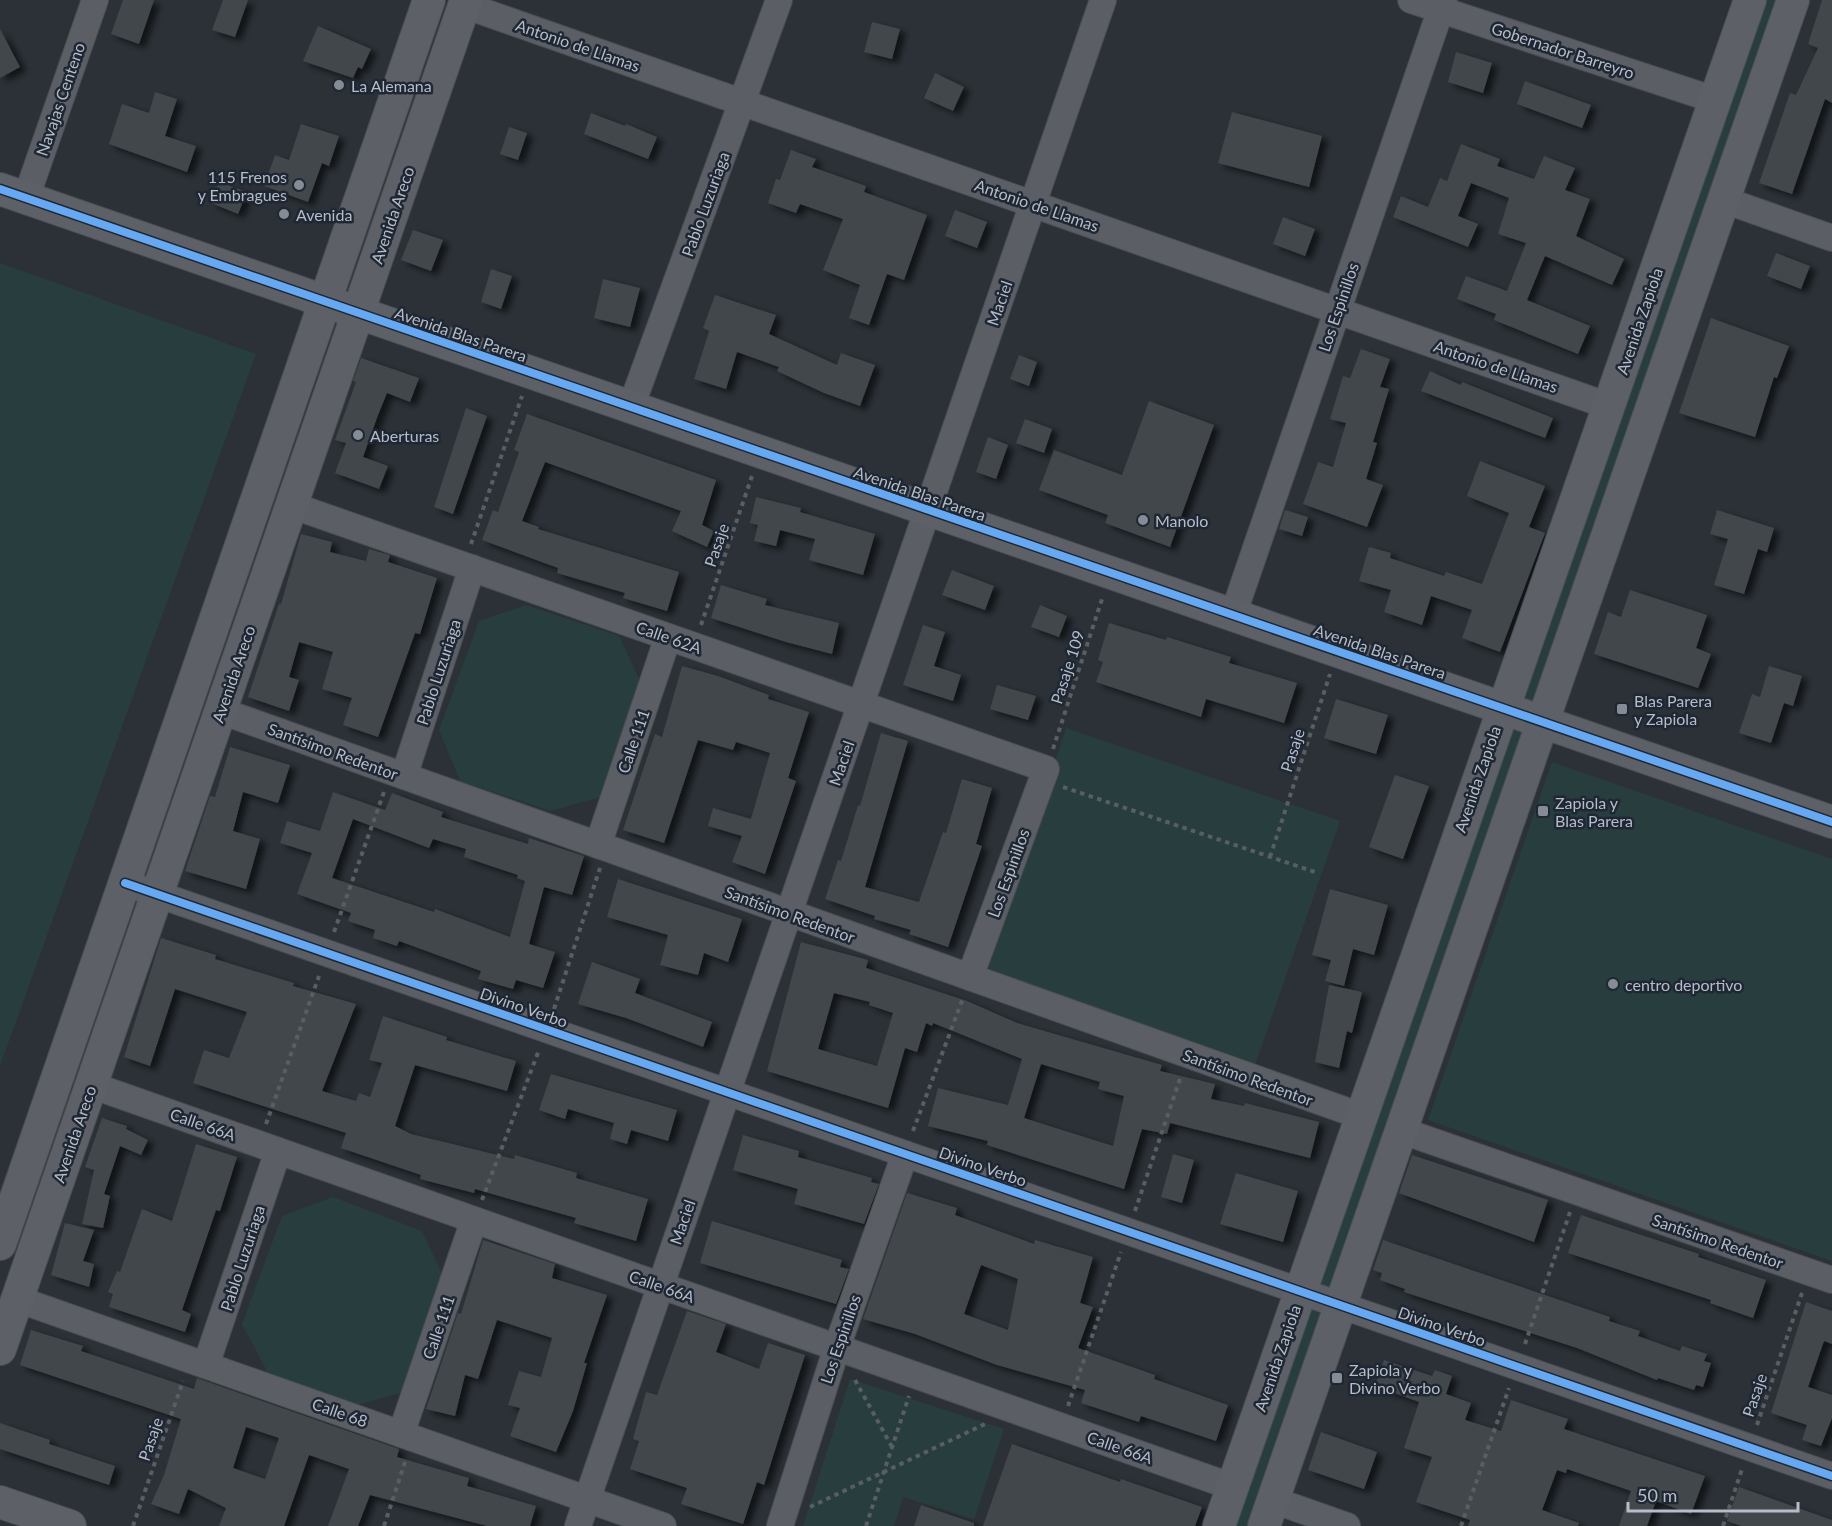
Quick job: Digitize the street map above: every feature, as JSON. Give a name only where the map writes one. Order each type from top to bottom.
[{"type":"main road","name":"Avenida Areco","points":[[0,1244],[429,0]]},
{"type":"main road","name":"Avenida Zapiola","points":[[1219,1526],[1750,0]]},
{"type":"main road","points":[[1268,1513],[1793,0]]},
{"type":"main road","name":"Avenida Areco","points":[[0,1349],[465,2]]},
{"type":"main road","name":"Avenida Blas Parera","points":[[13,194],[1832,822]]},
{"type":"main road","points":[[0,1502],[70,1526]]},
{"type":"street","name":"Navajas Centeno","points":[[13,194],[95,0]]},
{"type":"street","name":"Pablo Luzuriaga","points":[[631,407],[779,0]]},
{"type":"street","name":"Maciel","points":[[578,1526],[1103,0]]},
{"type":"street","name":"Gobernador Barreyro","points":[[1411,0],[1443,5],[1715,100]]},
{"type":"street","name":"Antonio de Llamas","points":[[465,2],[742,102],[1609,406]]},
{"type":"street","name":"Los Espinillos","points":[[1233,615],[1443,5]]},
{"type":"street","points":[[1724,200],[1832,238]]},
{"type":"street","name":"Calle 62A","points":[[291,505],[861,705],[1044,775]]},
{"type":"street","name":"Pablo Luzuriaga","points":[[404,776],[468,567]]},
{"type":"street","name":"Calle 111","points":[[598,846],[668,637]]},
{"type":"street","name":"Santísimo Redentor","points":[[220,711],[1361,1116]]},
{"type":"street","name":"Los Espinillos","points":[[970,977],[1044,775]]},
{"type":"street","name":"Divino Verbo","points":[[125,883],[1832,1476]]},
{"type":"street","name":"Calle 66A","points":[[91,1085],[1233,1486]]},
{"type":"street","name":"Santísimo Redentor","points":[[1400,1130],[1820,1276]]},
{"type":"street","name":"Pablo Luzuriaga","points":[[198,1363],[278,1151]]},
{"type":"street","name":"Los Espinillos","points":[[781,1523],[837,1347],[905,1154]]},
{"type":"street","name":"Calle 111","points":[[407,1436],[474,1220]]},
{"type":"street","name":"Calle 68","points":[[17,1299],[663,1526]]},
{"type":"street","points":[[1268,1513],[1347,1526]]},
{"type":"path","points":[[468,567],[530,372]]},
{"type":"path","points":[[1044,775],[1315,872]]},
{"type":"path","points":[[905,1154],[970,977]]},
{"type":"path","points":[[837,1347],[892,1447]]},
{"type":"path","points":[[866,1526],[916,1375]]},
{"type":"path","points":[[781,1523],[1014,1410]]},
{"type":"path","points":[[384,1526],[407,1436]]},
{"type":"green space","points":[[1761,0],[1779,0],[1250,1526],[1229,1526]]},
{"type":"green space","points":[[0,263],[256,354],[0,1066]]},
{"type":"green space","points":[[526,605],[619,636],[640,681],[600,797],[551,811],[460,781],[439,730],[479,621]]},
{"type":"green space","points":[[1066,728],[1340,821],[1255,1065],[988,970]]},
{"type":"green space","points":[[1552,762],[1832,859],[1832,1261],[1428,1120]]},
{"type":"green space","points":[[333,1197],[422,1231],[443,1276],[403,1392],[354,1406],[268,1373],[242,1324],[282,1216]]},
{"type":"green space","points":[[850,1379],[1004,1429],[974,1520],[903,1497],[894,1526],[803,1526]]},
{"type":"building","points":[[123,0],[154,0],[139,44],[111,34]]},
{"type":"building","points":[[223,0],[248,0],[235,37],[212,30]]},
{"type":"building","points":[[1822,0],[1832,0],[1832,103],[1825,99],[1792,194],[1759,183],[1790,93],[1796,95],[1818,48],[1808,44]]},
{"type":"building","points":[[872,22],[900,29],[892,59],[864,52]]},
{"type":"building","points":[[318,26],[371,49],[362,69],[358,67],[353,78],[303,61]]},
{"type":"building","points":[[0,29],[20,67],[0,78]]},
{"type":"building","points":[[1456,52],[1492,63],[1483,93],[1448,82]]},
{"type":"building","points":[[935,73],[964,87],[953,111],[924,98]]},
{"type":"building","points":[[1525,81],[1591,105],[1582,128],[1517,104]]},
{"type":"building","points":[[155,92],[177,99],[165,136],[196,146],[187,172],[109,144],[122,104],[149,113]]},
{"type":"building","points":[[1232,112],[1322,136],[1309,187],[1218,163]]},
{"type":"building","points":[[591,113],[657,137],[648,159],[584,134]]},
{"type":"building","points":[[301,124],[339,136],[329,166],[322,163],[308,202],[264,186],[275,155],[289,160]]},
{"type":"building","points":[[509,127],[527,133],[518,160],[500,154]]},
{"type":"building","points":[[1461,144],[1500,159],[1497,166],[1534,179],[1544,156],[1575,168],[1565,190],[1590,199],[1576,236],[1624,259],[1612,285],[1545,256],[1527,300],[1590,326],[1578,354],[1494,320],[1496,314],[1457,299],[1466,276],[1507,291],[1526,243],[1498,234],[1509,198],[1471,183],[1458,216],[1478,224],[1468,247],[1393,217],[1401,196],[1428,207],[1440,178],[1447,181]]},
{"type":"building","points":[[791,150],[816,159],[812,167],[866,186],[864,192],[927,215],[904,280],[887,274],[869,325],[849,318],[860,285],[823,270],[843,219],[800,204],[796,213],[768,203],[776,179],[780,180]]},
{"type":"building","points":[[219,182],[247,192],[238,214],[211,203]]},
{"type":"building","points":[[955,210],[987,222],[977,248],[945,236]]},
{"type":"building","points":[[1283,217],[1315,229],[1305,256],[1273,244]]},
{"type":"building","points":[[413,230],[443,240],[431,271],[401,260]]},
{"type":"building","points":[[1776,253],[1810,266],[1801,289],[1767,276]]},
{"type":"building","points":[[491,269],[512,276],[501,309],[481,302]]},
{"type":"building","points":[[603,279],[640,288],[630,327],[594,318]]},
{"type":"building","points":[[715,295],[776,315],[769,334],[837,365],[841,353],[875,365],[860,406],[824,393],[777,371],[779,367],[737,352],[726,389],[694,379],[709,331],[703,328]]},
{"type":"building","points":[[1711,318],[1789,346],[1777,378],[1774,377],[1755,437],[1679,413]]},
{"type":"building","points":[[1361,349],[1390,359],[1380,387],[1389,389],[1373,442],[1377,443],[1366,479],[1383,485],[1367,527],[1303,504],[1318,462],[1333,467],[1346,423],[1330,419],[1343,376],[1350,378]]},
{"type":"building","points":[[1019,355],[1037,362],[1029,386],[1010,379]]},
{"type":"building","points":[[361,358],[419,378],[410,402],[387,393],[378,415],[363,457],[388,466],[379,489],[335,473],[346,443],[335,440],[356,382],[353,381]]},
{"type":"building","points":[[1430,371],[1461,385],[1462,382],[1553,418],[1545,438],[1421,391]]},
{"type":"building","points":[[1149,401],[1214,425],[1170,547],[1105,523],[1108,515],[1039,490],[1054,450],[1122,475]]},
{"type":"building","points":[[466,408],[487,416],[453,514],[434,507]]},
{"type":"building","points":[[527,414],[716,480],[702,525],[714,531],[707,547],[672,531],[681,511],[545,462],[522,521],[539,527],[538,529],[679,572],[667,611],[623,598],[625,593],[557,573],[558,568],[482,540],[493,510],[498,512],[519,452],[514,450]]},
{"type":"building","points":[[1025,419],[1052,429],[1044,453],[1016,443]]},
{"type":"building","points":[[988,437],[1008,445],[996,479],[976,472]]},
{"type":"building","points":[[1480,461],[1545,486],[1529,527],[1545,533],[1500,652],[1462,638],[1472,610],[1431,596],[1422,625],[1384,612],[1391,590],[1359,581],[1369,547],[1391,553],[1390,558],[1444,576],[1446,572],[1482,584],[1509,513],[1467,496]]},
{"type":"building","points":[[756,497],[801,508],[800,512],[875,534],[863,575],[809,560],[815,539],[780,530],[776,546],[754,541],[758,525],[750,523]]},
{"type":"building","points":[[1285,510],[1308,517],[1302,536],[1279,529]]},
{"type":"building","points":[[1717,510],[1774,528],[1767,552],[1758,549],[1744,594],[1714,585],[1728,539],[1710,534]]},
{"type":"building","points":[[301,534],[332,542],[330,552],[366,561],[369,549],[390,555],[388,562],[437,578],[420,634],[415,633],[378,737],[343,725],[352,698],[322,689],[333,652],[299,642],[289,677],[299,680],[289,711],[248,697],[279,604],[281,604]]},
{"type":"building","points":[[952,570],[994,586],[985,610],[942,595]]},
{"type":"building","points":[[721,585],[767,599],[765,605],[839,623],[832,654],[711,618]]},
{"type":"building","points":[[1630,590],[1707,615],[1696,648],[1711,654],[1698,688],[1594,654],[1608,612],[1621,617]]},
{"type":"building","points":[[1040,605],[1067,616],[1059,637],[1031,627]]},
{"type":"building","points":[[1109,623],[1166,640],[1167,637],[1231,657],[1229,663],[1297,683],[1284,723],[1206,699],[1201,717],[1096,682],[1103,662],[1098,660]]},
{"type":"building","points":[[923,625],[945,632],[934,666],[961,675],[953,701],[903,685]]},
{"type":"building","points":[[682,666],[718,676],[769,695],[768,699],[809,712],[788,778],[796,781],[765,874],[732,862],[742,836],[708,826],[713,808],[751,819],[770,753],[736,742],[733,750],[698,740],[664,843],[623,830],[655,734],[662,737]]},
{"type":"building","points":[[1769,666],[1802,676],[1793,706],[1784,703],[1771,743],[1739,733],[1752,694],[1760,697]]},
{"type":"building","points":[[997,685],[1036,696],[1028,720],[990,709]]},
{"type":"building","points":[[1336,699],[1388,715],[1376,754],[1324,738]]},
{"type":"building","points":[[881,733],[908,741],[865,887],[919,902],[943,832],[946,833],[962,779],[992,788],[976,844],[982,846],[948,947],[909,934],[911,930],[874,919],[875,916],[825,899],[838,860],[841,861],[858,805],[860,806]]},
{"type":"building","points":[[230,747],[290,765],[278,803],[243,792],[233,831],[260,839],[246,889],[185,871],[210,796],[215,797]]},
{"type":"building","points":[[1395,775],[1429,786],[1403,859],[1369,847]]},
{"type":"building","points":[[333,792],[385,810],[392,793],[443,812],[441,817],[528,844],[529,838],[584,856],[572,895],[544,887],[529,944],[555,952],[543,988],[516,980],[513,989],[478,979],[481,971],[399,941],[397,946],[373,938],[375,930],[348,921],[351,913],[297,894],[312,853],[280,843],[287,821],[320,831]],"holes":[[[353,819],[429,848],[433,839],[466,849],[464,857],[518,875],[517,878],[525,881],[510,937],[435,909],[434,912],[332,878]]]},
{"type":"building","points":[[618,879],[742,919],[728,962],[704,953],[698,975],[660,965],[668,935],[607,917]]},
{"type":"building","points":[[1330,889],[1388,905],[1374,955],[1353,949],[1344,986],[1325,981],[1331,960],[1312,955]]},
{"type":"building","points":[[161,938],[216,955],[215,959],[294,983],[293,986],[356,1004],[322,1091],[356,1101],[359,1093],[370,1097],[382,1063],[369,1060],[383,1016],[447,1037],[446,1040],[516,1061],[507,1091],[415,1065],[395,1126],[411,1134],[514,1159],[515,1155],[577,1173],[576,1178],[648,1199],[636,1241],[574,1223],[576,1218],[475,1189],[474,1193],[420,1179],[421,1175],[341,1148],[346,1133],[193,1083],[204,1050],[229,1058],[247,1012],[175,989],[150,1066],[124,1057]]},
{"type":"building","points":[[801,942],[868,960],[866,968],[967,1001],[1017,1023],[1162,1065],[1160,1071],[1215,1084],[1211,1099],[1244,1106],[1245,1103],[1319,1122],[1310,1158],[1170,1123],[1167,1134],[1142,1129],[1124,1189],[987,1145],[988,1141],[928,1126],[938,1088],[1008,1105],[1022,1059],[933,1023],[932,1026],[926,1023],[917,1052],[905,1048],[888,1108],[767,1071]],"holes":[[[834,993],[870,1002],[869,1005],[893,1013],[877,1066],[818,1049]],[[1041,1064],[1100,1082],[1098,1089],[1124,1096],[1113,1146],[1024,1118]]]},
{"type":"building","points":[[592,962],[640,979],[635,993],[712,1022],[703,1047],[626,1018],[578,1004]]},
{"type":"building","points":[[1329,985],[1362,992],[1352,1033],[1347,1031],[1339,1068],[1315,1062]]},
{"type":"building","points":[[551,1074],[677,1110],[668,1141],[631,1130],[627,1144],[610,1139],[614,1123],[568,1109],[565,1119],[539,1110]]},
{"type":"building","points":[[102,1118],[127,1126],[126,1129],[148,1140],[141,1155],[120,1146],[104,1194],[110,1196],[103,1228],[82,1224],[94,1170],[85,1167]]},
{"type":"building","points":[[743,1135],[799,1151],[798,1157],[872,1178],[871,1182],[879,1184],[864,1224],[794,1204],[798,1189],[733,1170]]},
{"type":"building","points":[[196,1144],[237,1157],[220,1211],[216,1210],[182,1310],[191,1314],[185,1332],[109,1307],[113,1294],[108,1292],[117,1271],[120,1272],[142,1209],[172,1221]]},
{"type":"building","points":[[1173,1154],[1194,1160],[1182,1203],[1161,1197]]},
{"type":"building","points":[[1412,1155],[1548,1200],[1534,1242],[1399,1193]]},
{"type":"building","points":[[1236,1173],[1298,1191],[1283,1242],[1220,1224]]},
{"type":"building","points":[[907,1193],[957,1208],[955,1215],[1034,1244],[1035,1240],[1093,1257],[1080,1303],[1093,1307],[1078,1348],[1155,1375],[1154,1379],[1228,1405],[1216,1441],[1141,1416],[1139,1422],[1081,1403],[1085,1390],[997,1365],[915,1334],[863,1319]],"holes":[[[981,1265],[1018,1279],[1008,1330],[964,1314]]]},
{"type":"building","points":[[1581,1215],[1699,1254],[1698,1257],[1766,1280],[1753,1318],[1710,1303],[1711,1300],[1568,1253]]},
{"type":"building","points":[[712,1221],[842,1260],[840,1267],[849,1269],[836,1304],[700,1263]]},
{"type":"building","points":[[65,1223],[94,1230],[83,1261],[94,1264],[89,1287],[51,1275]]},
{"type":"building","points":[[483,1240],[555,1264],[552,1278],[607,1295],[584,1363],[587,1363],[573,1411],[556,1452],[510,1436],[520,1408],[508,1405],[519,1371],[541,1377],[552,1338],[497,1320],[478,1379],[465,1375],[455,1416],[426,1409],[458,1313],[461,1314]]},
{"type":"building","points":[[1383,1240],[1610,1317],[1609,1321],[1640,1331],[1638,1336],[1680,1351],[1682,1346],[1707,1354],[1704,1361],[1711,1363],[1703,1387],[1696,1385],[1694,1390],[1658,1378],[1657,1380],[1577,1348],[1404,1292],[1405,1289],[1380,1280],[1382,1273],[1373,1270]]},
{"type":"building","points":[[1806,1302],[1832,1311],[1832,1344],[1824,1341],[1808,1387],[1832,1395],[1832,1418],[1821,1446],[1802,1440],[1807,1425],[1771,1413]]},
{"type":"building","points":[[687,1311],[726,1324],[716,1352],[759,1369],[768,1343],[805,1355],[764,1485],[757,1482],[743,1524],[681,1504],[687,1488],[630,1469],[639,1441],[633,1439],[646,1392],[657,1395]]},
{"type":"building","points":[[31,1330],[83,1346],[81,1351],[194,1389],[197,1378],[399,1449],[397,1457],[469,1478],[467,1486],[536,1506],[530,1526],[487,1526],[370,1495],[358,1526],[328,1526],[349,1469],[309,1455],[284,1526],[219,1526],[226,1508],[188,1489],[179,1514],[151,1504],[164,1475],[181,1419],[20,1365]],"holes":[[[246,1427],[279,1438],[265,1479],[233,1468]]]},
{"type":"building","points":[[1384,1360],[1432,1376],[1435,1370],[1452,1376],[1446,1394],[1471,1403],[1465,1420],[1501,1431],[1511,1400],[1568,1419],[1564,1429],[1705,1476],[1691,1514],[1656,1501],[1647,1526],[1619,1526],[1631,1491],[1567,1469],[1566,1473],[1557,1470],[1542,1510],[1579,1523],[1578,1526],[1468,1526],[1470,1520],[1416,1502],[1432,1457],[1404,1448],[1419,1402],[1375,1386]]},
{"type":"building","points":[[0,1423],[50,1440],[49,1444],[115,1466],[109,1485],[0,1449]]},
{"type":"building","points":[[1321,1432],[1377,1452],[1364,1489],[1308,1470]]},
{"type":"building","points":[[1012,1444],[1120,1482],[1121,1479],[1202,1507],[1195,1526],[983,1526]]},
{"type":"building","points":[[1739,1487],[1832,1520],[1832,1526],[1741,1526],[1727,1521]]},
{"type":"building","points":[[921,1505],[974,1523],[974,1526],[914,1526]]},
{"type":"cycle path","points":[[0,189],[1832,822]]},
{"type":"cycle path","points":[[125,883],[1832,1476]]},
{"type":"place","name":"La Alemana","points":[[339,85]]},
{"type":"place","name":"115 Frenos y Embragues","points":[[299,185]]},
{"type":"place","name":"Avenida","points":[[284,214]]},
{"type":"place","name":"Aberturas","points":[[358,435]]},
{"type":"place","name":"Manolo","points":[[1143,520]]},
{"type":"place","name":"Blas Parera y Zapiola","points":[[1622,709]]},
{"type":"place","name":"Zapiola y Blas Parera","points":[[1543,811]]},
{"type":"place","name":"centro deportivo","points":[[1613,984]]},
{"type":"place","name":"Zapiola y Divino Verbo","points":[[1337,1378]]}]
